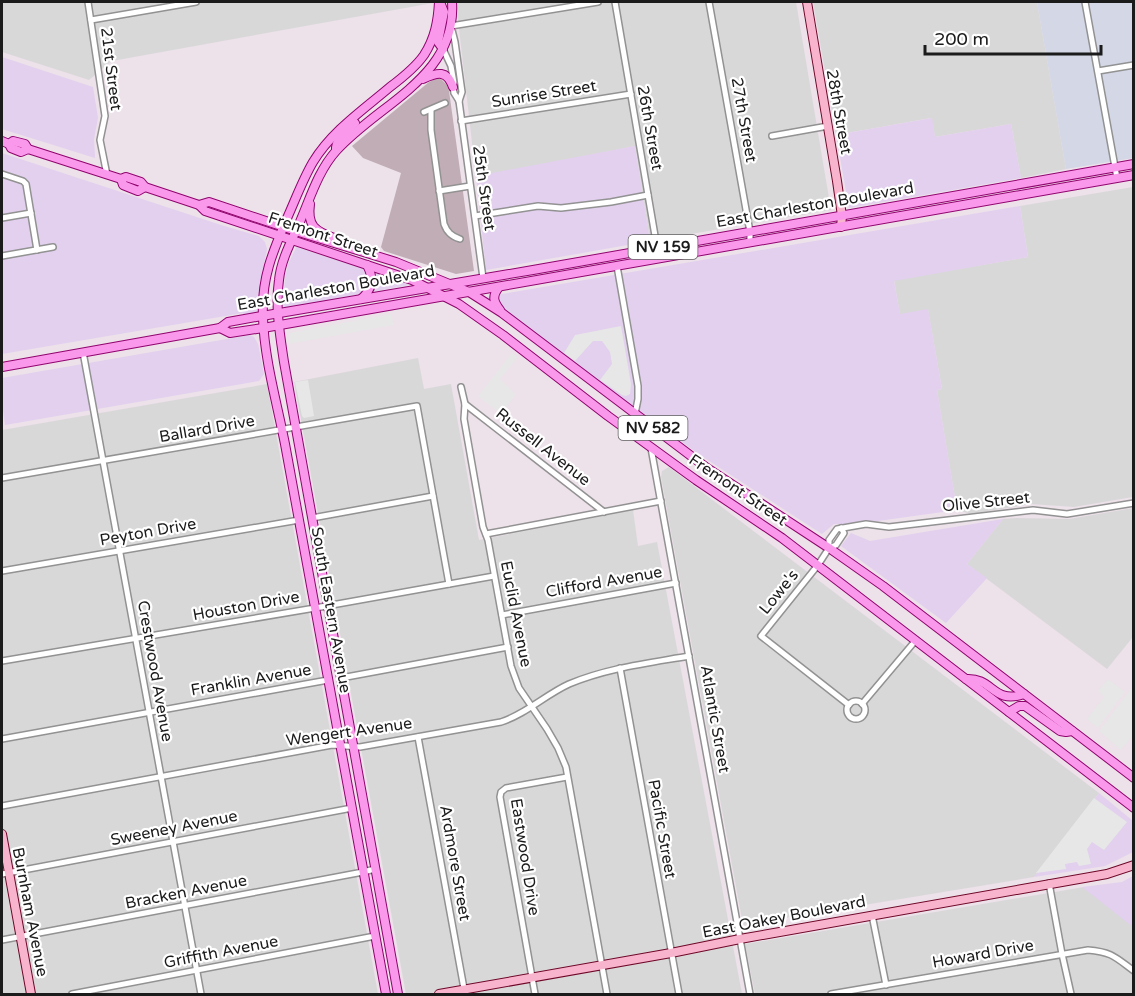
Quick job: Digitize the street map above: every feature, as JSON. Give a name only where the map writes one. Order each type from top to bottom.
[{"type":"main road","points":[[439,2],[444,12],[438,42],[442,49]]},
{"type":"main road","points":[[336,151],[336,144],[340,137],[377,98],[416,65],[425,54],[438,22],[439,2]]},
{"type":"main road","points":[[336,151],[417,82],[434,63],[451,26],[452,2]]},
{"type":"main road","points":[[417,82],[440,74],[448,77],[453,87]]},
{"type":"main road","name":"South Eastern Avenue","points":[[377,98],[333,135],[308,170],[269,261],[262,316],[272,381],[386,994]]},
{"type":"main road","name":"Fremont Street","points":[[5,142],[10,148],[21,152],[28,149],[107,175],[121,179],[126,177],[141,182],[145,187],[199,205],[205,212],[294,236],[412,280],[445,296],[503,335],[651,448],[782,538],[1129,801],[1134,808]]},
{"type":"main road","name":"South Eastern Avenue","points":[[336,151],[321,173],[283,263],[277,294],[278,314],[295,427],[398,994]]},
{"type":"main road","name":"East Charleston Boulevard","points":[[2,367],[220,328],[228,322],[1134,164]]},
{"type":"main road","name":"East Charleston Boulevard","points":[[220,328],[230,333],[263,328],[1134,175]]},
{"type":"main road","points":[[312,194],[309,212],[312,225],[319,232],[340,240],[347,246]]},
{"type":"main road","points":[[951,207],[967,194],[989,201]]},
{"type":"main road","name":"Fremont Street","points":[[294,236],[347,246],[396,262],[469,292],[502,313],[707,468],[829,548],[908,605],[1134,778]]},
{"type":"main road","points":[[361,299],[371,288],[372,277],[367,265]]},
{"type":"main road","points":[[499,287],[494,293],[494,298],[502,313]]},
{"type":"main road","points":[[966,679],[980,680],[1008,698],[1024,694]]},
{"type":"main road","points":[[1009,712],[1019,706],[1025,706],[1060,731],[1072,731]]},
{"type":"street","name":"21st Street","points":[[88,2],[105,114],[99,140],[107,175]]},
{"type":"street","points":[[91,20],[196,2]]},
{"type":"street","points":[[451,26],[598,2]]},
{"type":"street","name":"26th Street","points":[[615,2],[659,258]]},
{"type":"street","name":"27th Street","points":[[710,2],[750,242]]},
{"type":"street","name":"28th Street","points":[[807,2],[842,216],[841,226]]},
{"type":"street","points":[[1085,2],[1117,178]]},
{"type":"street","name":"25th Street","points":[[451,26],[462,92],[459,101],[461,121],[483,279]]},
{"type":"street","name":"25th Street","points":[[442,49],[451,66],[454,93],[459,101]]},
{"type":"street","points":[[1098,71],[1134,65]]},
{"type":"street","name":"Sunrise Street","points":[[461,121],[631,94]]},
{"type":"street","points":[[424,112],[445,103]]},
{"type":"street","points":[[431,110],[431,130],[446,230],[450,235],[459,239]]},
{"type":"street","points":[[772,136],[828,126]]},
{"type":"street","points":[[2,174],[26,184],[38,250]]},
{"type":"street","points":[[439,191],[470,186]]},
{"type":"street","points":[[475,216],[538,206],[561,207],[611,202],[648,195]]},
{"type":"street","points":[[2,218],[31,213]]},
{"type":"street","points":[[2,256],[53,247]]},
{"type":"street","points":[[617,266],[638,386],[638,399],[634,414]]},
{"type":"street","name":"Crestwood Avenue","points":[[83,352],[201,994]]},
{"type":"street","name":"Euclid Avenue","points":[[461,387],[465,404],[464,419],[483,527],[495,576],[511,666],[519,688],[548,729],[566,767],[607,994]]},
{"type":"street","name":"Russell Avenue","points":[[465,404],[604,512]]},
{"type":"street","name":"Ballard Drive","points":[[2,478],[417,406],[433,496]]},
{"type":"street","name":"Atlantic Street","points":[[651,448],[750,994]]},
{"type":"street","points":[[312,518],[433,496],[449,584]]},
{"type":"street","points":[[486,534],[662,501]]},
{"type":"street","name":"Olive Street","points":[[818,565],[829,548],[829,540],[837,529],[841,528],[866,524],[889,527],[1033,510],[1067,514],[1134,503]]},
{"type":"street","name":"Peyton Drive","points":[[2,571],[299,520]]},
{"type":"street","name":"Lowe's","points":[[818,565],[761,636],[849,705]]},
{"type":"street","name":"Houston Drive","points":[[2,661],[495,576]]},
{"type":"street","name":"Clifford Avenue","points":[[502,615],[676,583]]},
{"type":"street","points":[[862,704],[916,640]]},
{"type":"street","points":[[341,678],[508,647]]},
{"type":"street","name":"Wengert Avenue","points":[[2,806],[332,746],[360,747],[501,722],[513,718],[567,685],[588,677],[620,668],[690,656]]},
{"type":"street","name":"Pacific Street","points":[[620,668],[679,994]]},
{"type":"street","name":"Franklin Avenue","points":[[2,739],[328,680]]},
{"type":"street","points":[[857,701],[862,704],[865,709],[864,715],[859,719],[853,719],[848,715],[847,710],[851,703],[857,701]]},
{"type":"street","name":"Ardmore Street","points":[[418,737],[464,992]]},
{"type":"street","name":"Eastwood Drive","points":[[535,994],[500,797],[501,792],[506,788],[567,777]]},
{"type":"street","name":"Sweeney Avenue","points":[[5,873],[352,808]]},
{"type":"street","name":"Burnham Avenue","points":[[2,834],[5,873],[32,994]]},
{"type":"street","name":"East Oakey Boulevard","points":[[439,994],[464,992],[740,939],[1107,874],[1134,865]]},
{"type":"street","name":"Bracken Avenue","points":[[2,940],[375,868]]},
{"type":"street","points":[[1049,883],[1071,994]]},
{"type":"street","points":[[872,915],[886,986]]},
{"type":"street","name":"Griffith Avenue","points":[[72,994],[375,936]]},
{"type":"street","name":"Howard Drive","points":[[831,994],[1088,950],[1112,954],[1134,971]]},
{"type":"shaded area","points":[[2,2],[433,3],[112,61],[89,80],[2,52]]},
{"type":"shaded area","points":[[456,2],[796,2],[831,210],[650,241],[635,146],[476,178]]},
{"type":"shaded area","points":[[813,2],[1037,2],[1066,169],[1021,178],[1011,124],[935,137],[931,118],[836,135]]},
{"type":"shaded area","points":[[1037,2],[1133,2],[1133,158],[1066,169]]},
{"type":"shaded area","points":[[2,57],[93,87],[98,118],[94,139],[95,158],[2,129]]},
{"type":"shaded area","points":[[438,78],[447,85],[449,91],[474,271],[456,274],[384,251],[381,247],[401,173],[363,158],[352,146],[429,82]]},
{"type":"shaded area","points":[[932,118],[935,137],[1011,124],[1021,178],[849,208],[836,135]]},
{"type":"shaded area","points":[[635,146],[650,241],[486,270],[476,176]]},
{"type":"shaded area","points":[[2,153],[259,236],[265,242],[267,249],[262,276],[261,312],[243,316],[243,313],[2,354]]},
{"type":"shaded area","points":[[1133,187],[1133,497],[1074,507],[1031,504],[971,514],[957,510],[937,390],[942,389],[928,310],[900,315],[894,280],[1028,257],[1020,206]]},
{"type":"shaded area","points":[[1020,206],[1028,257],[894,281],[900,314],[928,309],[942,389],[937,390],[957,510],[856,524],[834,524],[822,534],[697,453],[485,297]]},
{"type":"shaded area","points":[[297,246],[409,285],[285,308],[283,300],[285,278],[288,264]]},
{"type":"shaded area","points":[[391,314],[394,325],[289,344],[289,333]]},
{"type":"shaded area","points":[[621,326],[631,384],[630,394],[626,396],[600,380],[612,364],[610,352],[602,341],[593,341],[575,361],[564,353],[575,335]]},
{"type":"shaded area","points":[[250,335],[258,344],[264,374],[259,381],[5,425],[2,378]]},
{"type":"shaded area","points":[[512,353],[518,357],[500,379],[516,394],[501,414],[478,396]]},
{"type":"shaded area","points":[[418,358],[424,389],[451,384],[479,540],[633,510],[638,546],[657,542],[742,994],[406,994],[294,382]]},
{"type":"shaded area","points":[[308,380],[314,416],[304,418],[295,382]]},
{"type":"shaded area","points":[[267,384],[378,994],[2,994],[2,430]]},
{"type":"shaded area","points":[[669,467],[1099,793],[1034,877],[743,925],[661,477],[662,471]]},
{"type":"shaded area","points":[[1133,508],[1133,637],[1107,669],[967,564],[1003,519],[1069,519]]},
{"type":"shaded area","points":[[1003,519],[967,564],[987,578],[946,623],[841,546],[851,533],[870,541]]},
{"type":"shaded area","points":[[1108,679],[1125,692],[1098,728],[1087,719],[1104,697],[1098,691]]},
{"type":"shaded area","points":[[1133,686],[1133,736],[1121,750],[1099,731]]},
{"type":"shaded area","points":[[1099,793],[1133,821],[1133,852],[1105,866],[1034,877]]},
{"type":"shaded area","points":[[1094,798],[1127,822],[1104,850],[1092,842],[1087,849],[1091,864],[1079,866],[1077,862],[1065,864],[1066,869],[1036,873]]},
{"type":"shaded area","points":[[1133,876],[1133,927],[1082,887],[1122,882]]},
{"type":"shaded area","points":[[1084,887],[1133,926],[1133,994],[755,994],[745,944]]}]
